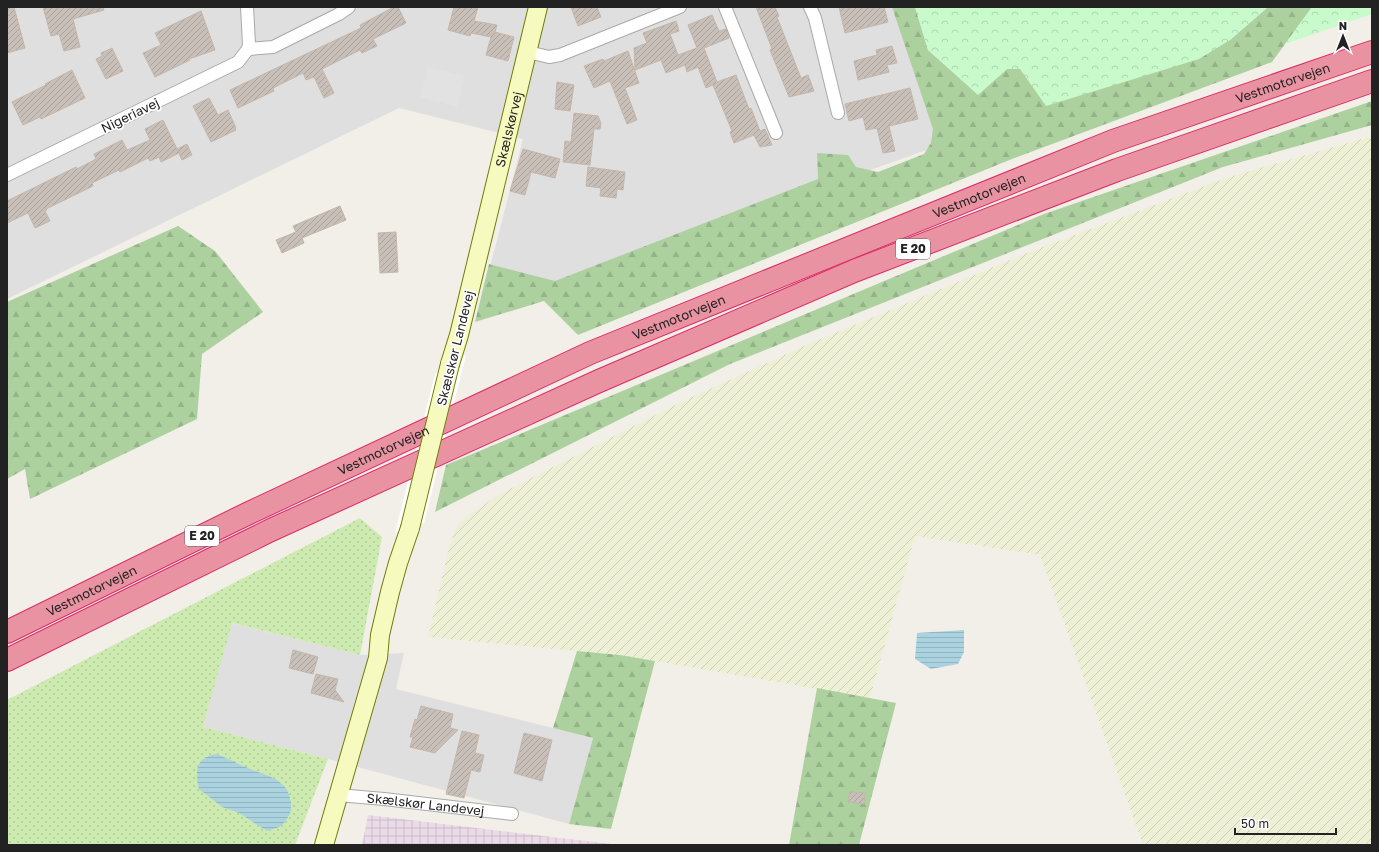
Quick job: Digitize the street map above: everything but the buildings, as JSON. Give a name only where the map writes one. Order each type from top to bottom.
[{"type":"highway","name":"Vestmotorvejen","points":[[7,632],[256,510],[590,352],[1113,141],[1372,52]]},
{"type":"highway","name":"Vestmotorvejen","points":[[7,660],[263,533],[606,378],[854,271],[1117,170],[1372,81]]},
{"type":"highway","points":[[7,676],[255,548],[314,510]]},
{"type":"highway","points":[[7,620],[40,605],[104,584]]},
{"type":"street","points":[[247,7],[249,39],[248,49],[273,47],[339,14],[349,7]]},
{"type":"street","name":"Skælskørvej","points":[[479,251],[538,7]]},
{"type":"street","points":[[528,52],[549,57],[560,55],[680,7]]},
{"type":"street","points":[[725,7],[776,133]]},
{"type":"street","points":[[810,7],[815,18],[838,114]]},
{"type":"street","name":"Nigeriavej","points":[[7,175],[238,62],[248,49]]},
{"type":"street","name":"Skælskør Landevej","points":[[324,845],[378,655],[389,635],[397,612],[406,565],[409,533],[479,251]]},
{"type":"street","name":"Skælskør Landevej","points":[[338,795],[512,814]]},
{"type":"shaded area","points":[[7,7],[1372,7],[1372,14],[932,148],[538,289],[488,275],[523,139],[399,108],[7,299]]},
{"type":"shaded area","points":[[428,67],[465,76],[457,107],[420,97]]},
{"type":"shaded area","points":[[231,623],[360,655],[404,653],[396,689],[593,738],[569,824],[203,727]]},
{"type":"shaded area","points":[[368,815],[620,845],[362,845]]},
{"type":"green space","points":[[892,7],[915,7],[928,50],[978,94],[1007,69],[1020,69],[1230,40],[1268,7],[1312,7],[1272,62],[1012,159],[578,335],[544,301],[475,322],[489,264],[555,281],[818,179],[817,153],[848,155],[856,167],[878,172],[924,154],[931,143],[933,129]]},
{"type":"green space","points":[[915,7],[1268,7],[1230,40],[1199,59],[1046,106],[1020,69],[1007,69],[978,95],[928,50]]},
{"type":"green space","points":[[1312,7],[1372,7],[1372,14],[1285,44]]},
{"type":"green space","points":[[1372,101],[1372,125],[1223,167],[730,364],[435,512],[446,465],[1044,214]]},
{"type":"green space","points":[[1372,136],[1372,845],[1143,845],[1040,555],[915,536],[870,698],[620,655],[428,637],[450,544],[458,523],[498,495],[679,403],[804,346],[1027,253],[1226,178]]},
{"type":"green space","points":[[178,226],[215,251],[263,312],[202,354],[197,419],[30,499],[25,469],[7,479],[7,302]]},
{"type":"green space","points":[[360,518],[382,537],[360,655],[232,623],[203,727],[328,759],[295,845],[7,845],[7,700]]},
{"type":"green space","points":[[577,651],[620,655],[655,661],[611,829],[569,824],[593,738],[553,728]]},
{"type":"green space","points":[[817,688],[896,703],[859,845],[789,845]]},
{"type":"water","points":[[964,630],[964,652],[958,664],[931,669],[915,659],[917,633]]},
{"type":"water","points":[[216,754],[272,777],[283,785],[290,798],[291,811],[282,825],[267,831],[239,813],[222,807],[199,789],[197,776],[198,766],[204,759]]},
{"type":"pier","points":[[466,355],[424,523],[395,533],[435,374]]}]
